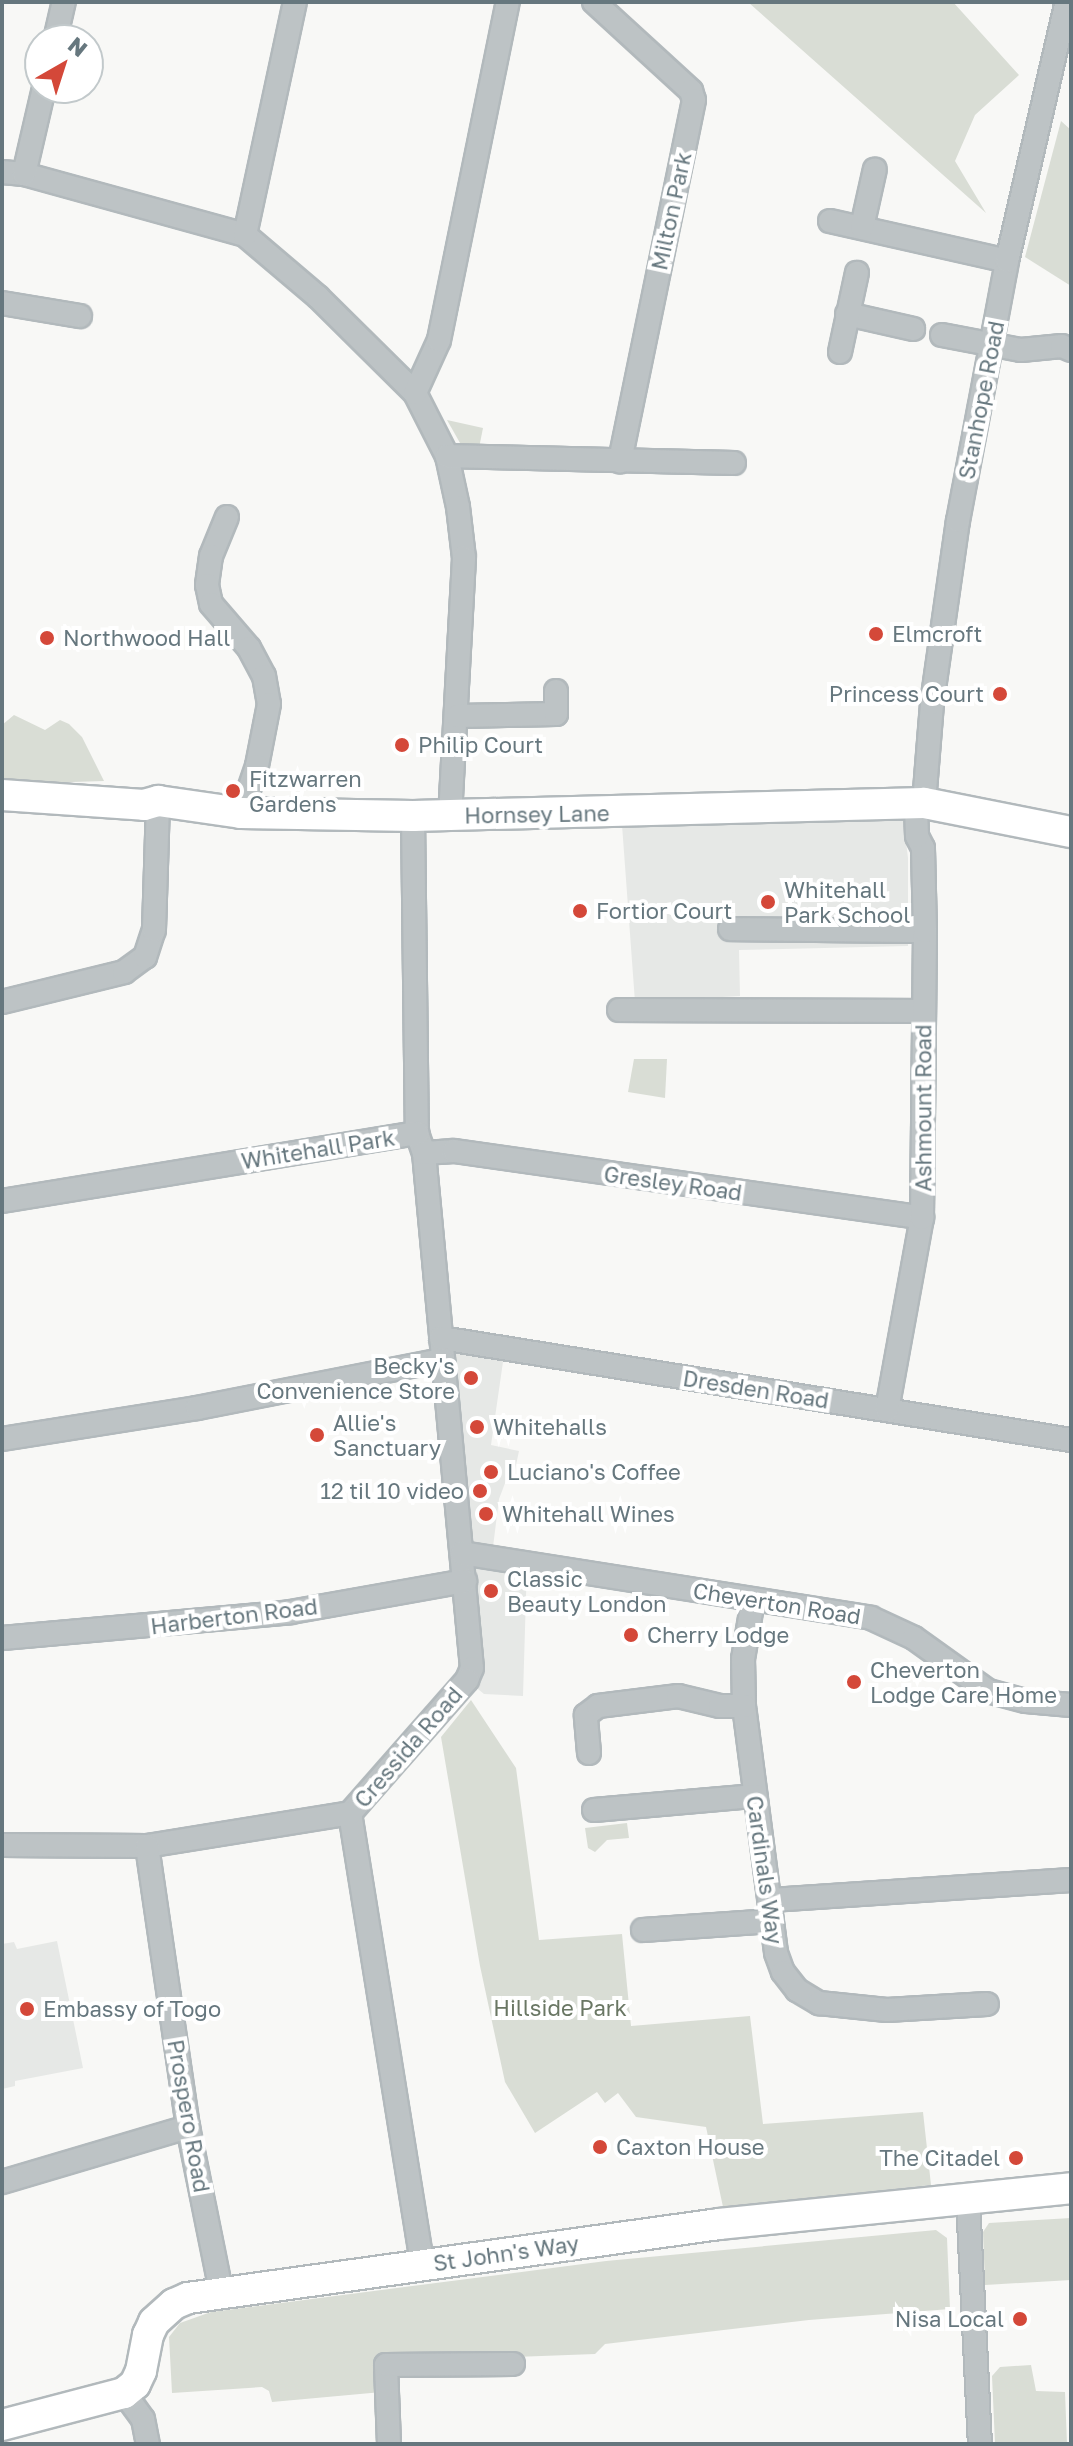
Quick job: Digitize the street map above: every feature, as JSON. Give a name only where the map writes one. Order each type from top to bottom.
[{"type":"street","points":[[59,24],[64,2]]},
{"type":"street","points":[[245,235],[295,2]]},
{"type":"street","points":[[415,393],[439,340],[508,2]]},
{"type":"street","name":"Milton Park","points":[[594,2],[691,91],[694,100],[620,461]]},
{"type":"street","name":"Stanhope Road","points":[[920,803],[947,596],[1007,261],[1068,7]]},
{"type":"street","points":[[38,104],[13,173],[245,235],[329,307],[415,393],[447,456],[458,507],[464,558],[458,716],[450,816]]},
{"type":"street","points":[[862,227],[875,169]]},
{"type":"street","points":[[830,221],[1007,261]]},
{"type":"street","points":[[840,352],[857,273]]},
{"type":"street","points":[[2,303],[80,316]]},
{"type":"street","points":[[847,314],[913,329]]},
{"type":"street","points":[[942,335],[1021,350],[1062,346],[1071,350]]},
{"type":"street","points":[[447,456],[734,463]]},
{"type":"street","points":[[227,517],[211,556],[207,585],[211,604],[249,648],[264,676],[269,704],[257,766],[241,813]]},
{"type":"street","points":[[458,716],[556,714],[556,691]]},
{"type":"street","name":"Hornsey Lane","points":[[2,795],[144,805],[158,801],[241,813],[413,816],[920,803],[1071,832]]},
{"type":"street","points":[[2,1002],[124,972],[145,957],[154,930],[158,801]]},
{"type":"street","name":"Ashmount Road","points":[[887,1410],[922,1218],[925,931],[923,848],[917,836],[920,803]]},
{"type":"street","name":"Whitehall Park","points":[[2,1201],[420,1143],[413,816]]},
{"type":"street","points":[[730,929],[925,931]]},
{"type":"street","points":[[619,1010],[924,1011]]},
{"type":"street","name":"Gresley Road","points":[[420,1143],[454,1151],[922,1218]]},
{"type":"street","name":"Cressida Road","points":[[420,1143],[472,1668],[467,1680],[350,1813],[422,2264]]},
{"type":"street","points":[[2,1439],[197,1408],[442,1349]]},
{"type":"street","name":"Dresden Road","points":[[442,1349],[887,1410],[1071,1440]]},
{"type":"street","name":"Cheverton Road","points":[[462,1553],[871,1618],[914,1638],[988,1691],[1026,1701],[1071,1705]]},
{"type":"street","name":"Harberton Road","points":[[2,1638],[291,1612],[465,1581]]},
{"type":"street","name":"Cardinals Way","points":[[753,1600],[743,1659],[744,1706],[776,1953],[783,1972],[797,1990],[819,2003],[887,2010],[987,2004]]},
{"type":"street","points":[[589,1753],[586,1715],[598,1706],[678,1696],[720,1706],[744,1706]]},
{"type":"street","points":[[594,1810],[755,1796]]},
{"type":"street","points":[[2,1845],[147,1846],[350,1813]]},
{"type":"street","name":"Prospero Road","points":[[147,1846],[188,2127],[221,2291]]},
{"type":"street","points":[[643,1930],[772,1911],[1071,1880]]},
{"type":"street","points":[[2,2182],[188,2127]]},
{"type":"street","name":"St John's Way","points":[[124,2393],[135,2384],[141,2371],[148,2335],[154,2322],[174,2304],[221,2291],[719,2224],[1071,2188]]},
{"type":"street","points":[[968,2200],[980,2444]]},
{"type":"street","points":[[389,2444],[386,2365],[513,2364]]},
{"type":"street","points":[[2,2425],[124,2393],[143,2419],[148,2444]]},
{"type":"shaded area","name":"Whitehall Park School","points":[[903,817],[908,858],[908,946],[739,950],[740,996],[635,1002],[622,825]]},
{"type":"shaded area","points":[[441,1338],[505,1348],[491,1445],[519,1451],[513,1479],[507,1478],[499,1499],[492,1555],[527,1562],[523,1696],[484,1694],[467,1680]]},
{"type":"shaded area","points":[[57,1941],[83,2068],[15,2081],[15,2086],[2,2089],[2,1944],[14,1942],[17,1949]]},
{"type":"green space","points":[[748,2],[953,2],[1019,75],[975,115],[955,161],[986,213]]},
{"type":"green space","points":[[1061,121],[1071,130],[1071,286],[1025,257]]},
{"type":"green space","points":[[447,420],[483,428],[478,453],[464,450]]},
{"type":"green space","points":[[14,715],[45,730],[60,720],[69,724],[82,737],[104,781],[41,783],[2,779],[2,725]]},
{"type":"green space","points":[[634,1059],[667,1059],[665,1098],[628,1092]]},
{"type":"green space","name":"Hillside Park","points":[[471,1700],[516,1768],[539,1940],[622,1934],[631,2026],[750,2016],[763,2124],[923,2112],[931,2185],[723,2207],[706,2127],[636,2117],[618,2093],[605,2103],[597,2092],[535,2133],[505,2082],[480,1966],[441,1737]]},
{"type":"green space","points":[[627,1823],[629,1838],[607,1840],[595,1852],[588,1848],[585,1828]]},
{"type":"green space","points":[[1071,2218],[1071,2280],[985,2285],[983,2232],[989,2223]]},
{"type":"green space","points":[[936,2230],[947,2238],[950,2309],[809,2320],[605,2344],[595,2354],[382,2362],[382,2392],[272,2402],[269,2391],[262,2387],[172,2393],[169,2337],[180,2323],[211,2312],[606,2261]]},
{"type":"green space","points":[[1031,2365],[1036,2391],[1065,2392],[1067,2444],[995,2444],[992,2376],[1000,2367]]},
{"type":"place","name":"Elmcroft","points":[[876,634]]},
{"type":"place","name":"Northwood Hall","points":[[47,638]]},
{"type":"place","name":"Princess Court","points":[[1000,694]]},
{"type":"place","name":"Philip Court","points":[[402,745]]},
{"type":"place","name":"Fitzwarren Gardens","points":[[233,791]]},
{"type":"place","name":"Whitehall Park School","points":[[768,902]]},
{"type":"place","name":"Fortior Court","points":[[580,911]]},
{"type":"place","name":"Becky's Convenience Store","points":[[471,1378]]},
{"type":"place","name":"Whitehalls","points":[[477,1427]]},
{"type":"place","name":"Allie's Sanctuary","points":[[317,1435]]},
{"type":"place","name":"Luciano's Coffee","points":[[491,1472]]},
{"type":"place","name":"12 til 10 video","points":[[480,1491]]},
{"type":"place","name":"Whitehall Wines","points":[[486,1514]]},
{"type":"place","name":"Classic Beauty London","points":[[491,1591]]},
{"type":"place","name":"Cherry Lodge","points":[[631,1635]]},
{"type":"place","name":"Cheverton Lodge Care Home","points":[[854,1682]]},
{"type":"place","name":"Embassy of Togo","points":[[27,2009]]},
{"type":"place","name":"Caxton House","points":[[600,2147]]},
{"type":"place","name":"The Citadel","points":[[1016,2158]]},
{"type":"place","name":"Nisa Local","points":[[1020,2319]]}]
